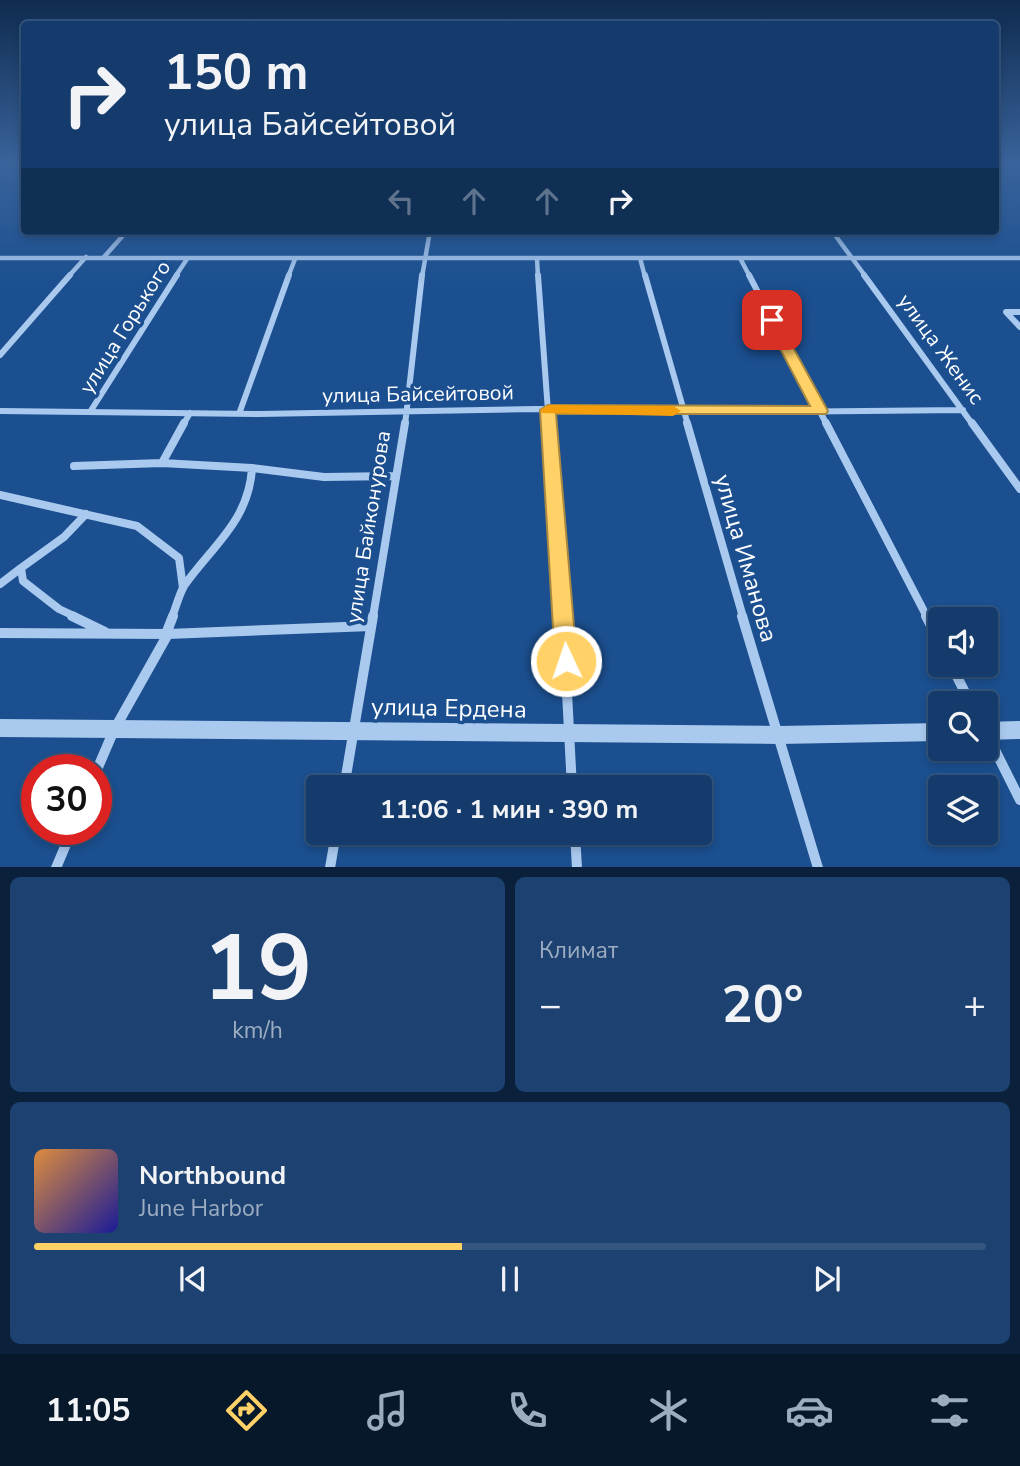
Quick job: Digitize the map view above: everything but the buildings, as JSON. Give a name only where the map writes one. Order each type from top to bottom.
[{"type":"street","points":[[104,257],[123,235]]},
{"type":"street","name":"улица Байконурова","points":[[347,775],[407,413],[418,304],[429,235]]},
{"type":"street","name":"улица Женис","points":[[835,235],[1020,489]]},
{"type":"street","points":[[0,355],[86,257]]},
{"type":"street","points":[[0,258],[1020,258]]},
{"type":"street","points":[[537,258],[571,775]]},
{"type":"street","name":"улица Иманова","points":[[640,258],[750,643],[818,867]]},
{"type":"street","points":[[740,258],[928,620]]},
{"type":"street","name":"улица Горького","points":[[90,412],[187,259]]},
{"type":"street","points":[[239,414],[295,259]]},
{"type":"street","points":[[1020,312],[1006,312],[1020,327]]},
{"type":"street","name":"улица Байсейтовой","points":[[0,411],[239,414],[548,410],[963,410]]},
{"type":"street","points":[[162,463],[190,413]]},
{"type":"street","points":[[74,466],[162,463],[252,468],[324,477],[395,476]]},
{"type":"street","points":[[104,754],[167,634],[183,587],[216,550],[241,512],[251,488],[252,468]]},
{"type":"street","points":[[0,495],[137,526],[179,558],[183,587]]},
{"type":"street","points":[[0,584],[54,547],[86,514]]},
{"type":"street","points":[[21,568],[23,581],[59,609],[108,634]]},
{"type":"street","points":[[0,633],[167,634],[371,626]]},
{"type":"street","name":"улица Ердена","points":[[0,727],[779,736],[928,732]]},
{"type":"street","points":[[998,731],[1020,730]]},
{"type":"street","points":[[998,757],[1020,800]]},
{"type":"street","points":[[56,867],[66,845]]},
{"type":"street","points":[[330,867],[334,845]]},
{"type":"street","points":[[576,845],[577,867]]},
{"type":"slow traffic","points":[[548,410],[673,411]]},
{"type":"route","points":[[566,661],[548,410],[821,411],[772,320]]}]
